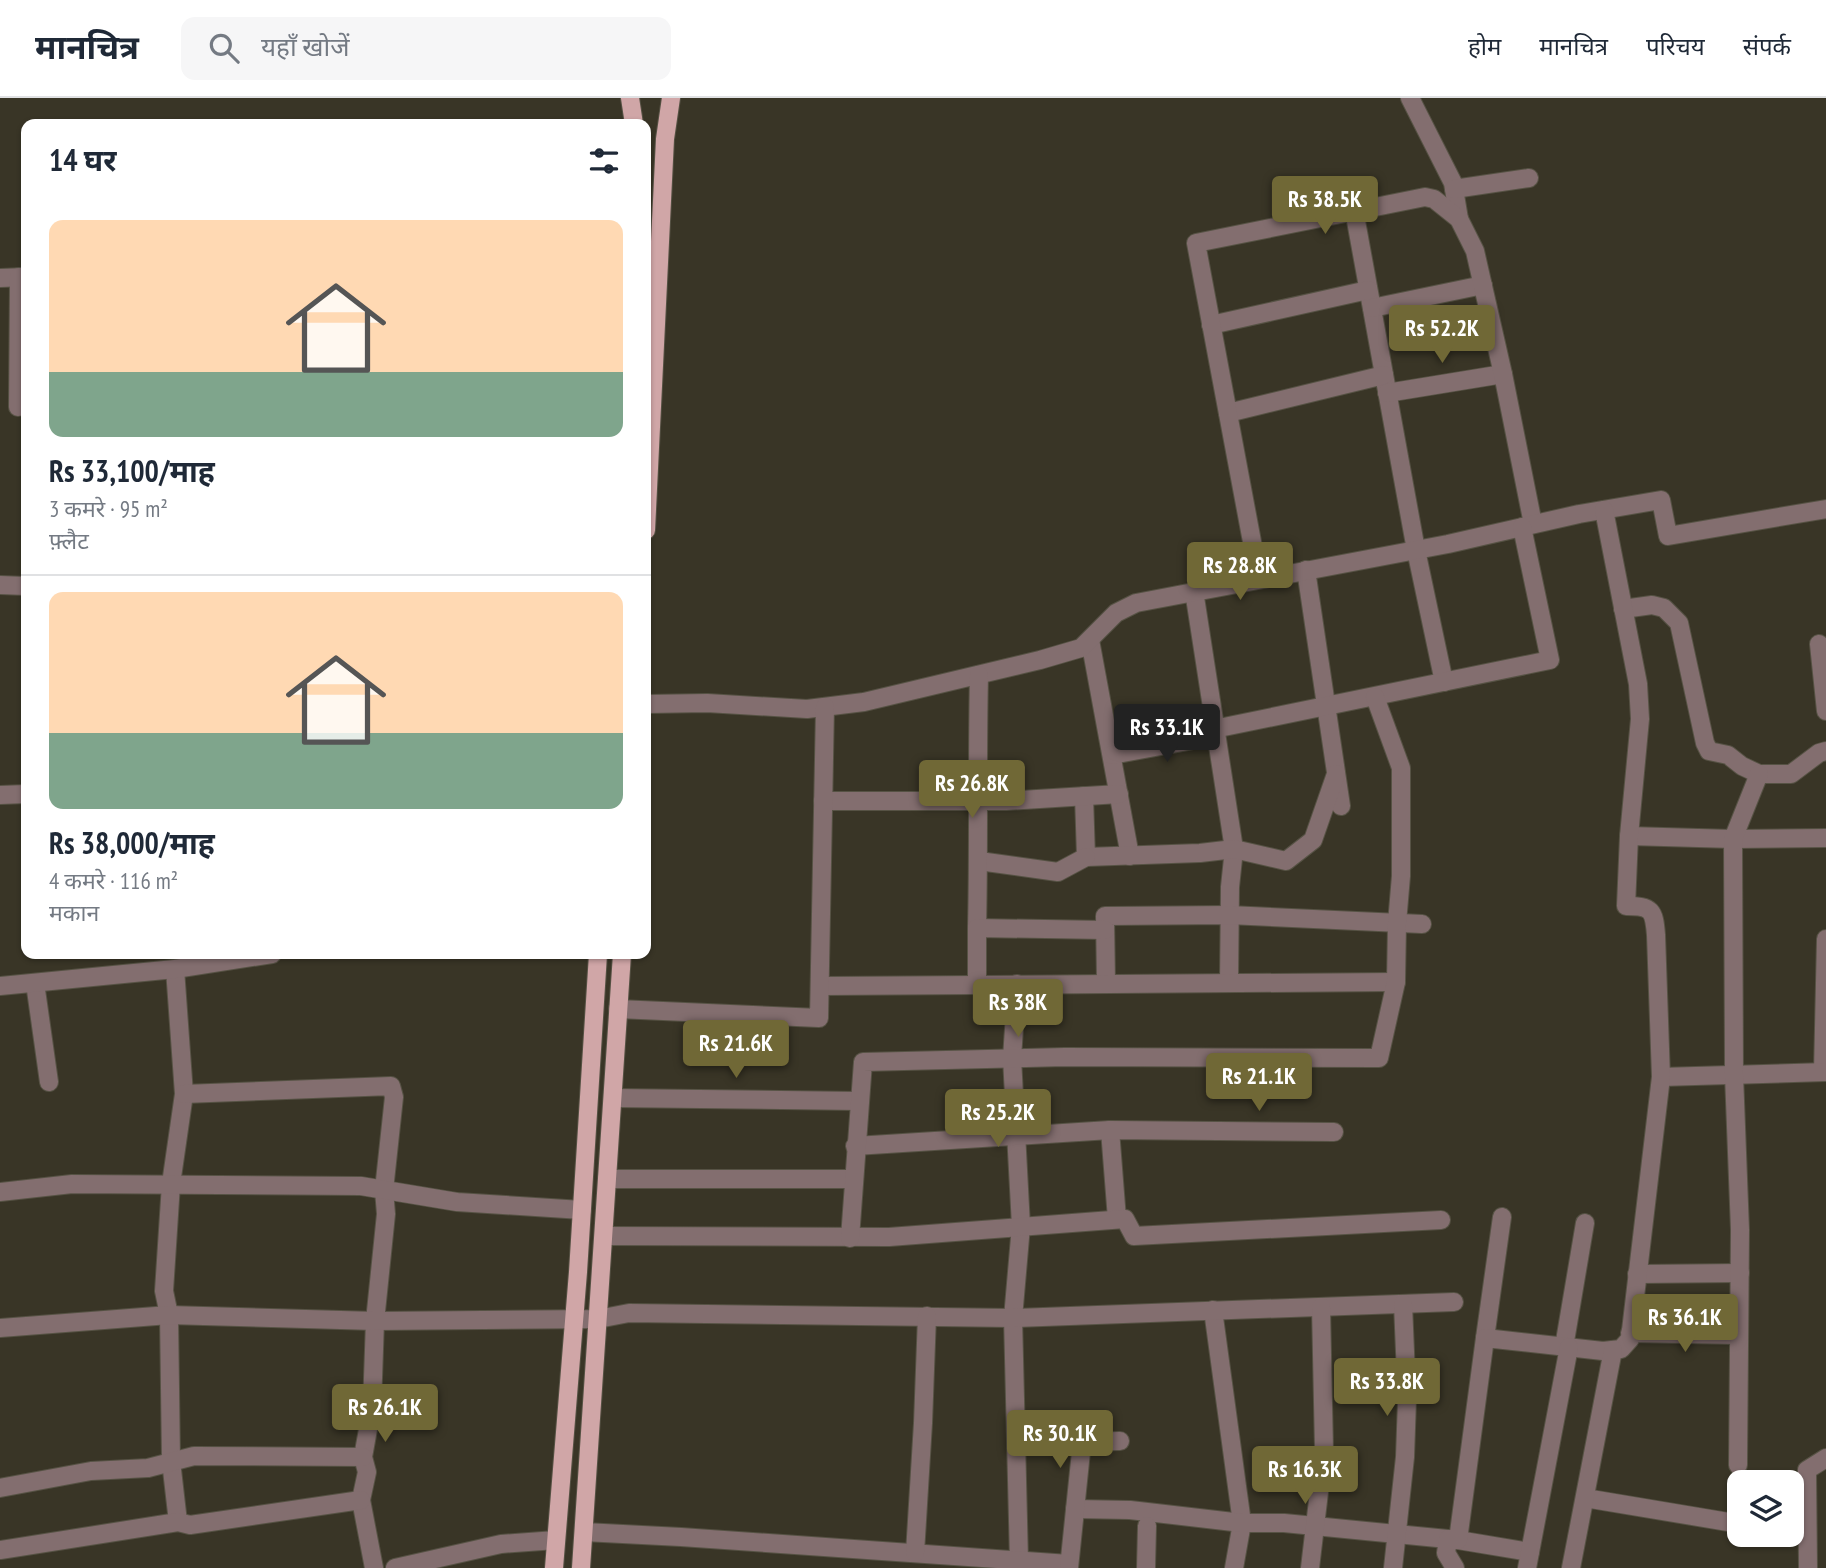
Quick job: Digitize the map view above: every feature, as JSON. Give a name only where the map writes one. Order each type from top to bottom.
[{"type":"main road","points":[[651,427],[665,139],[671,98]]},
{"type":"main road","points":[[554,1568],[575,1319],[598,959]]},
{"type":"main road","points":[[582,1568],[622,959]]},
{"type":"street","points":[[1112,755],[1550,660],[1503,374],[1475,251],[1459,219],[1454,183],[1410,98]]},
{"type":"street","points":[[1454,189],[1529,178]]},
{"type":"street","points":[[1259,579],[1196,243],[1425,197],[1434,199],[1459,219]]},
{"type":"street","points":[[1354,210],[1416,550],[1444,682]]},
{"type":"street","points":[[0,278],[21,277]]},
{"type":"street","points":[[1212,325],[1370,299],[1483,285]]},
{"type":"street","points":[[18,407],[21,329]]},
{"type":"street","points":[[1387,393],[1503,374]]},
{"type":"street","points":[[1228,412],[1384,375]]},
{"type":"street","points":[[651,704],[707,703],[807,709],[864,702],[1082,648],[1116,613],[1136,603],[1661,500],[1668,536],[1826,509]]},
{"type":"street","points":[[1485,1338],[1612,1350],[1621,1349],[1630,1339],[1661,1077],[1655,916],[1650,909],[1643,906],[1626,906],[1629,836],[1640,719],[1638,684],[1604,510]]},
{"type":"street","points":[[1306,570],[1340,806]]},
{"type":"street","points":[[0,585],[21,586]]},
{"type":"street","points":[[1194,591],[1234,849],[1229,915],[1229,982]]},
{"type":"street","points":[[1623,609],[1652,605],[1664,607],[1679,623],[1709,751],[1728,755],[1759,774],[1791,774],[1819,753],[1826,751]]},
{"type":"street","points":[[1090,640],[1130,856]]},
{"type":"street","points":[[1819,644],[1826,711]]},
{"type":"street","points":[[976,984],[979,675]]},
{"type":"street","points":[[850,1238],[863,1062],[1012,1058],[1379,1058],[1396,982],[1401,876],[1401,768],[1375,697]]},
{"type":"street","points":[[618,1009],[819,1018],[825,707]]},
{"type":"street","points":[[979,861],[1058,872],[1086,857],[1234,849],[1286,861],[1313,840],[1336,774]]},
{"type":"street","points":[[1738,1465],[1740,1273],[1734,1075],[1733,839],[1759,774]]},
{"type":"street","points":[[0,795],[21,794]]},
{"type":"street","points":[[823,801],[976,801],[1119,794]]},
{"type":"street","points":[[1084,796],[1086,857]]},
{"type":"street","points":[[1629,836],[1826,838]]},
{"type":"street","points":[[1105,983],[1105,916],[1229,915],[1423,924]]},
{"type":"street","points":[[977,928],[1105,930]]},
{"type":"street","points":[[1661,1077],[1824,1072],[1826,939]]},
{"type":"street","points":[[0,986],[174,969],[239,959]]},
{"type":"street","points":[[174,969],[184,1094],[172,1184],[164,1290],[169,1315],[171,1461],[178,1522]]},
{"type":"street","points":[[821,986],[1396,982]]},
{"type":"street","points":[[35,983],[49,1082]]},
{"type":"street","points":[[1017,984],[1012,1058],[1021,1226],[1013,1318],[1019,1561]]},
{"type":"street","points":[[184,1094],[391,1086],[394,1097],[384,1190],[386,1214],[375,1321],[372,1408],[363,1457],[368,1472],[361,1500],[374,1568]]},
{"type":"street","points":[[613,1098],[859,1101]]},
{"type":"street","points":[[855,1146],[1110,1130],[1334,1132]]},
{"type":"street","points":[[1110,1130],[1117,1219]]},
{"type":"street","points":[[607,1179],[853,1179]]},
{"type":"street","points":[[0,1192],[72,1184],[361,1186],[457,1202],[582,1210]]},
{"type":"street","points":[[1458,1540],[1502,1217]]},
{"type":"street","points":[[604,1236],[889,1237],[1125,1219],[1134,1236],[1441,1220]]},
{"type":"street","points":[[1455,1568],[1446,1553],[1448,1539],[1532,1563],[1585,1223]]},
{"type":"street","points":[[1637,1274],[1740,1273]]},
{"type":"street","points":[[0,1328],[169,1315],[375,1321],[598,1320],[629,1313],[1013,1318],[1454,1302]]},
{"type":"street","points":[[1393,1568],[1405,1457],[1407,1401],[1403,1304]]},
{"type":"street","points":[[1310,1568],[1324,1450],[1321,1307]]},
{"type":"street","points":[[1213,1310],[1242,1523],[1234,1568]]},
{"type":"street","points":[[915,1553],[927,1316]]},
{"type":"street","points":[[1630,1333],[1739,1335]]},
{"type":"street","points":[[1571,1568],[1612,1350]]},
{"type":"street","points":[[584,1532],[915,1553],[1069,1566],[1082,1441],[1120,1441]]},
{"type":"street","points":[[0,1488],[91,1471],[148,1468],[194,1456],[363,1457]]},
{"type":"street","points":[[1804,1496],[1807,1470],[1826,1458]]},
{"type":"street","points":[[1585,1498],[1727,1522]]},
{"type":"street","points":[[0,1549],[178,1522],[190,1525],[361,1500]]},
{"type":"street","points":[[1075,1509],[1130,1510],[1242,1523],[1284,1523],[1458,1540]]},
{"type":"street","points":[[1146,1568],[1147,1526]]},
{"type":"street","points":[[395,1568],[501,1544],[556,1540]]},
{"type":"street","points":[[1803,1547],[1808,1568]]}]
